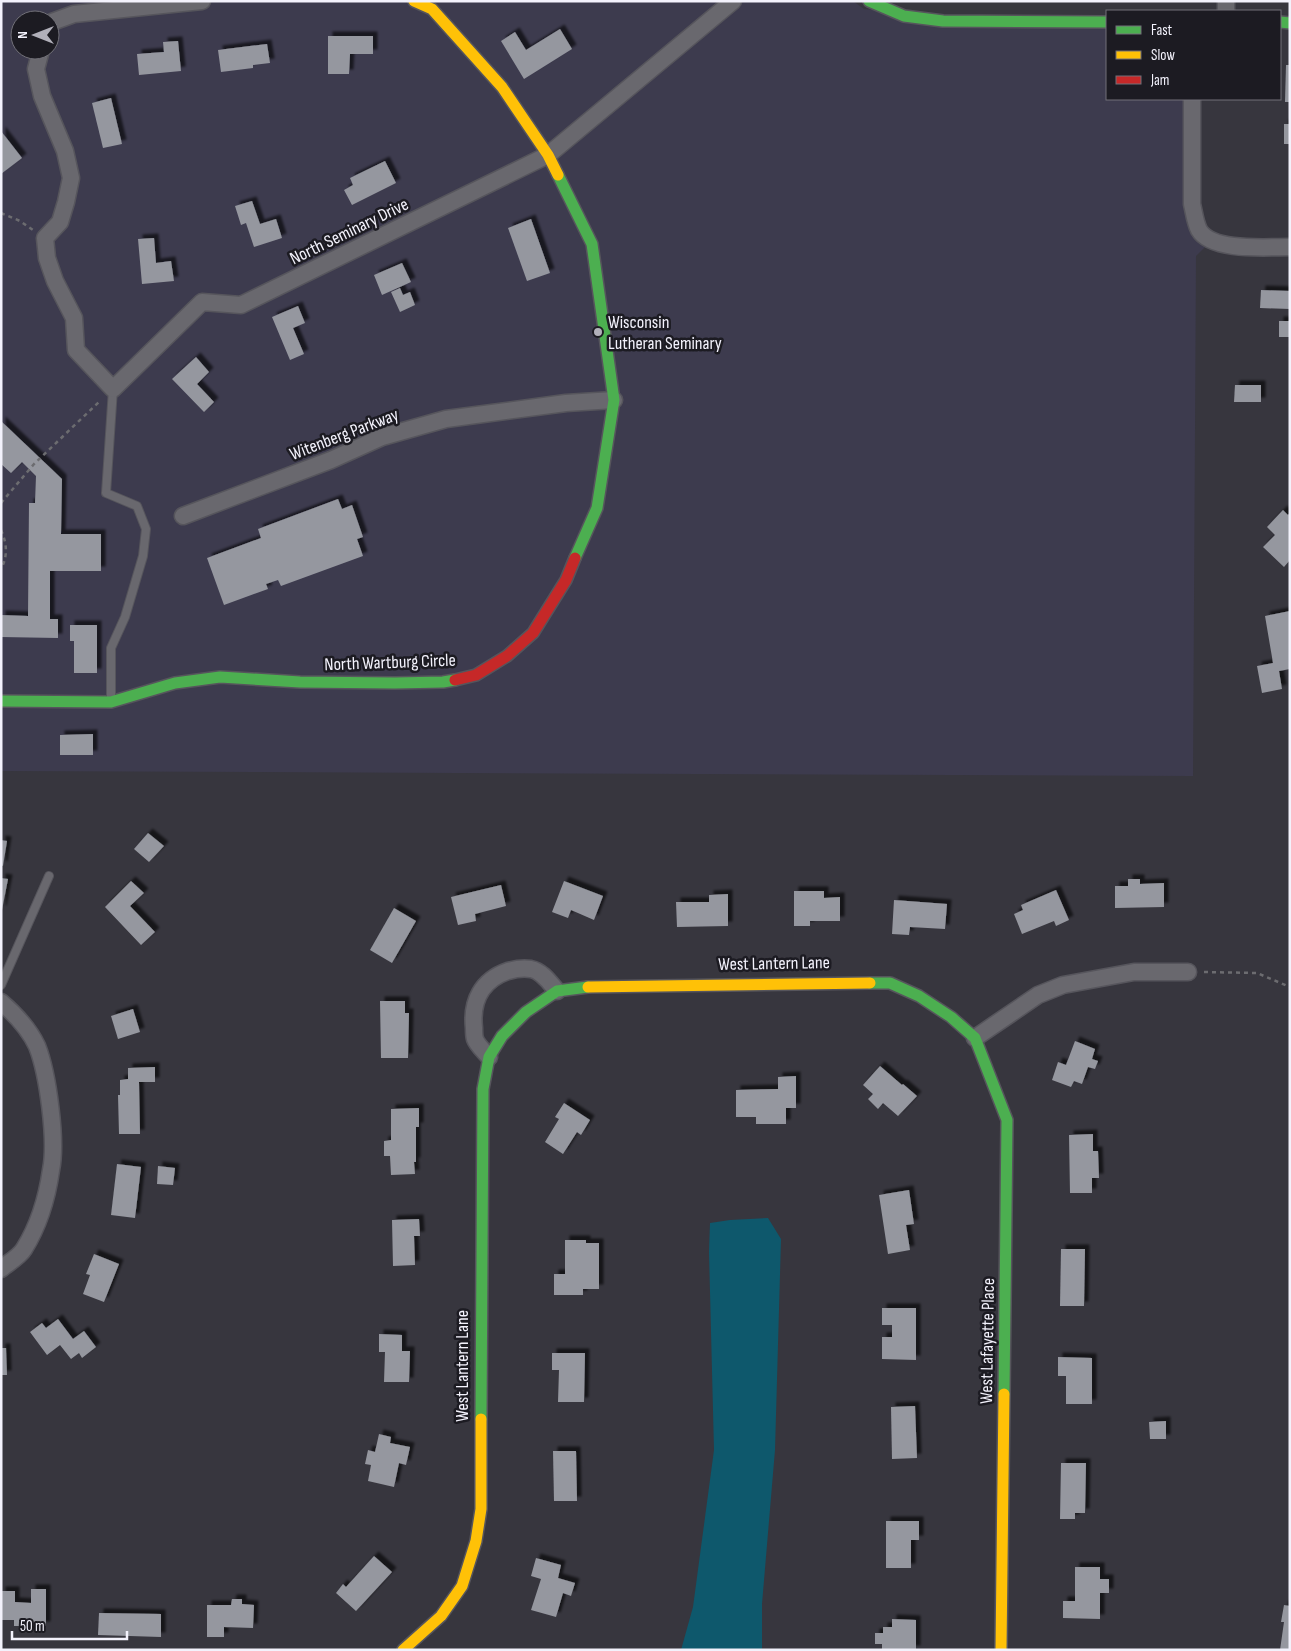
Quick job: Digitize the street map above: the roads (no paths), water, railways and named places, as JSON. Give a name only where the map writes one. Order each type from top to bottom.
[{"type":"street","points":[[60,19],[74,14],[202,1]]},
{"type":"street","name":"North Wartburg Circle","points":[[1,701],[111,702],[175,683],[220,677],[300,682],[395,683],[443,682],[476,675],[507,656],[533,633],[566,580],[597,508],[614,400],[592,244],[548,155],[502,87],[432,9],[414,1]]},
{"type":"street","name":"North Seminary Drive","points":[[112,389],[202,302],[241,305],[548,155],[733,1]]},
{"type":"street","points":[[869,1],[904,16],[943,21],[1106,22]]},
{"type":"street","points":[[38,60],[36,69],[42,96],[65,151],[71,178],[60,222],[45,238],[47,258],[55,281],[74,318],[76,350],[112,389]]},
{"type":"street","points":[[1192,100],[1192,204],[1200,232],[1207,239],[1222,244],[1290,247]]},
{"type":"street","name":"Witenberg Parkway","points":[[183,516],[331,460],[382,437],[446,420],[566,403],[614,400]]},
{"type":"street","points":[[489,1057],[475,1040],[473,1024],[473,1009],[478,995],[488,982],[500,974],[515,969],[533,969],[547,978],[557,992]]},
{"type":"street","points":[[975,1038],[1038,995],[1063,985],[1134,972],[1188,972]]},
{"type":"street","name":"West Lantern Lane","points":[[403,1650],[441,1616],[462,1586],[476,1542],[481,1509],[483,1090],[489,1057],[502,1036],[526,1012],[557,992],[591,986],[847,982],[890,983],[919,996],[951,1017],[975,1038]]},
{"type":"street","points":[[1,1002],[17,1015],[36,1045],[45,1074],[49,1102],[52,1168],[40,1216],[23,1250],[1,1269]]},
{"type":"street","name":"West Lafayette Place","points":[[975,1038],[1007,1120],[1001,1650]]},
{"type":"lane","points":[[111,702],[111,648],[125,617],[143,556],[146,529],[137,506],[106,493],[112,389]]},
{"type":"lane","points":[[1,985],[49,876]]},
{"type":"water","points":[[768,1218],[781,1239],[775,1450],[762,1604],[762,1650],[681,1650],[693,1607],[714,1450],[709,1252],[710,1223]]},
{"type":"place","name":"Wisconsin Lutheran Seminary","points":[[598,332]]}]
